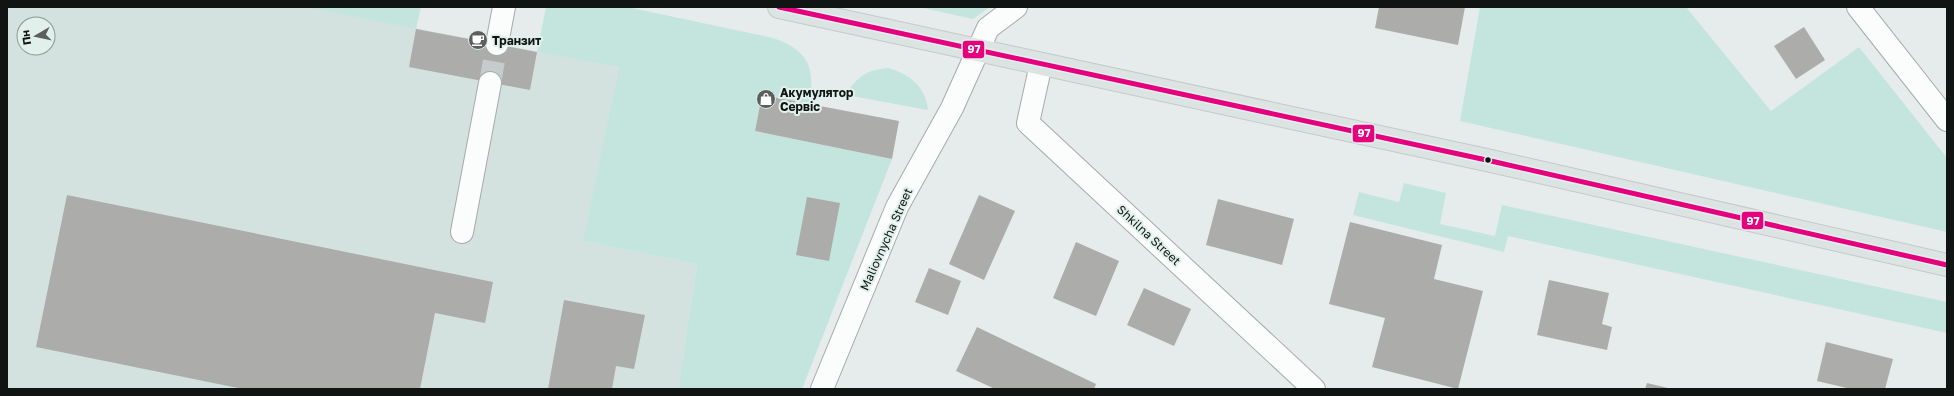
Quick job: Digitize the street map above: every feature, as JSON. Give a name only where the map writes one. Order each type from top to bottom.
[{"type":"main road","points":[[779,7],[1491,161],[1947,264]]},
{"type":"street","points":[[497,44],[504,7]]},
{"type":"street","name":"Maliovnycha Street","points":[[822,389],[898,207],[952,108],[988,28],[1016,7]]},
{"type":"street","points":[[1858,7],[1947,120]]},
{"type":"street","name":"Shkilna Street","points":[[1041,64],[1028,123],[1314,389]]},
{"type":"street","points":[[462,232],[490,82]]},
{"type":"shaded area","points":[[7,7],[303,7],[619,67],[584,241],[697,264],[678,389],[7,389]]},
{"type":"green space","points":[[303,7],[421,7],[416,29]]},
{"type":"green space","points":[[546,7],[627,7],[773,38],[785,43],[794,48],[807,62],[811,80],[811,91],[808,104],[762,95],[755,131],[892,159],[802,389],[678,389],[697,264],[583,241],[619,67],[537,52]]},
{"type":"green space","points":[[919,7],[990,7],[973,19]]},
{"type":"green space","points":[[1480,7],[1686,7],[1771,111],[1859,47],[1947,158],[1947,232],[1460,121]]},
{"type":"green space","points":[[888,68],[903,74],[916,83],[924,95],[928,110],[846,95],[854,83],[863,75],[874,70]]},
{"type":"green space","points":[[1404,183],[1446,193],[1440,224],[1495,236],[1502,205],[1947,302],[1947,333],[1508,236],[1504,252],[1353,215],[1359,192],[1399,202]]},
{"type":"building","points":[[1379,7],[1465,7],[1458,45],[1375,28]]},
{"type":"building","points":[[1804,27],[1825,60],[1796,79],[1774,46]]},
{"type":"building","points":[[416,29],[537,52],[530,90],[409,67]]},
{"type":"building","points":[[762,95],[899,121],[892,159],[755,131]]},
{"type":"building","points":[[67,195],[493,282],[485,323],[435,313],[420,389],[243,389],[36,347]]},
{"type":"building","points":[[979,195],[1015,211],[984,280],[949,264]]},
{"type":"building","points":[[807,197],[840,203],[829,261],[796,255]]},
{"type":"building","points":[[1218,199],[1294,219],[1282,265],[1206,245]]},
{"type":"building","points":[[1350,222],[1442,245],[1434,279],[1483,291],[1458,389],[1372,367],[1385,318],[1329,304]]},
{"type":"building","points":[[1076,242],[1119,261],[1096,316],[1053,298]]},
{"type":"building","points":[[929,268],[961,281],[948,315],[915,302]]},
{"type":"building","points":[[1549,280],[1609,293],[1602,324],[1612,327],[1607,350],[1537,335]]},
{"type":"building","points":[[1144,288],[1191,309],[1174,346],[1127,325]]},
{"type":"building","points":[[564,300],[645,315],[634,369],[616,366],[612,389],[548,389]]},
{"type":"building","points":[[977,327],[1096,384],[1094,389],[995,389],[956,371]]},
{"type":"building","points":[[1826,342],[1893,359],[1885,389],[1851,389],[1817,381]]},
{"type":"building","points":[[1647,383],[1668,388],[1668,389],[1645,389]]},
{"type":"tunnel","points":[[490,83],[497,44]]},
{"type":"transit line","name":"97","points":[[779,7],[1491,161],[1947,265]]},
{"type":"place","name":"Транзит","points":[[478,40]]},
{"type":"place","name":"Акумулятор Сервіс","points":[[766,99]]}]
